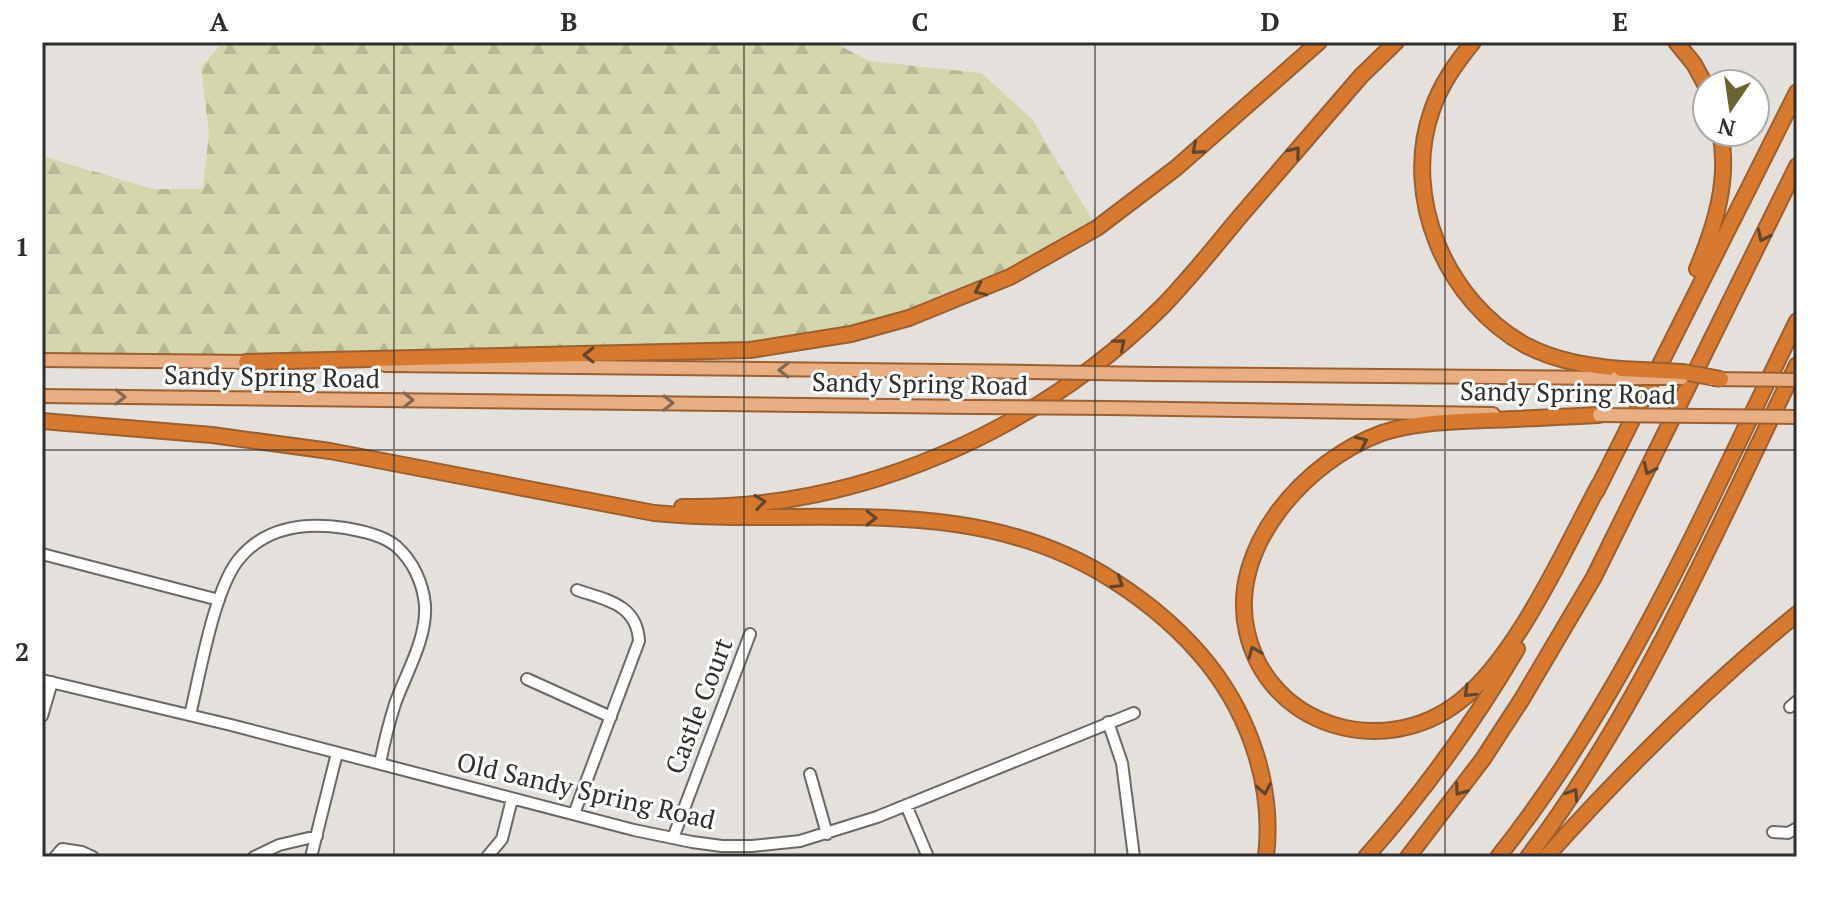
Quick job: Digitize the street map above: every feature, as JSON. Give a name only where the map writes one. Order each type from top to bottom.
[{"type":"highway","points":[[246,362],[750,350],[851,334],[909,318],[1010,277],[1097,228],[1176,168],[1319,42]]},
{"type":"highway","points":[[570,499],[616,505],[694,508],[783,500],[836,490],[925,462],[1017,418],[1084,373],[1163,305],[1352,87],[1396,42]]},
{"type":"highway","points":[[1473,42],[1440,89],[1431,112],[1422,167],[1430,224],[1454,278],[1477,306],[1526,345],[1576,364],[1618,373],[1683,372],[1721,379]]},
{"type":"highway","points":[[1676,42],[1696,68]]},
{"type":"highway","points":[[1366,857],[1453,746],[1494,687],[1557,576],[1643,395],[1797,92]]},
{"type":"highway","points":[[1643,395],[1714,226],[1721,195],[1721,148]]},
{"type":"highway","points":[[1408,857],[1468,780],[1515,711],[1594,577],[1797,166]]},
{"type":"highway","points":[[1498,857],[1546,791],[1620,674],[1797,321]]},
{"type":"highway","points":[[1528,857],[1569,800],[1642,681],[1689,591],[1797,365]]},
{"type":"highway","points":[[1599,415],[1426,423],[1403,427],[1360,442],[1319,467],[1286,500],[1260,543],[1252,565],[1246,587],[1246,631],[1262,670],[1291,704],[1326,724],[1347,730],[1391,732],[1438,716],[1459,702],[1501,658],[1599,485]]},
{"type":"highway","points":[[42,421],[212,435],[305,447],[395,462],[616,508],[694,517],[897,518],[953,522],[1029,539],[1080,560],[1134,594],[1196,648],[1228,691],[1251,739],[1260,768],[1266,808],[1266,857]]},
{"type":"highway","points":[[1546,857],[1644,751],[1746,656],[1797,614]]},
{"type":"main road","name":"Sandy Spring Road","points":[[42,360],[1152,374],[1618,373]]},
{"type":"main road","points":[[1721,379],[1797,380]]},
{"type":"main road","name":"Sandy Spring Road","points":[[42,396],[1797,417]]},
{"type":"street","points":[[190,715],[219,600],[240,558],[262,539],[281,530],[306,525],[372,534],[396,546],[410,563],[419,579],[425,616],[390,721],[380,763]]},
{"type":"street","points":[[42,554],[219,600]]},
{"type":"street","points":[[574,814],[639,641],[634,618],[623,606],[577,590]]},
{"type":"street","name":"Castle Court","points":[[673,838],[750,634]]},
{"type":"street","points":[[527,679],[611,717]]},
{"type":"street","points":[[42,716],[47,681]]},
{"type":"street","name":"Old Sandy Spring Road","points":[[47,681],[673,838],[774,851],[906,805],[1134,713]]},
{"type":"street","points":[[1108,722],[1122,763],[1134,857]]},
{"type":"street","points":[[311,857],[337,753]]},
{"type":"street","points":[[810,774],[827,834]]},
{"type":"street","points":[[487,857],[502,839],[512,799]]},
{"type":"street","points":[[906,805],[928,857]]},
{"type":"street","points":[[1773,832],[1788,833],[1797,828]]},
{"type":"street","points":[[254,857],[279,845],[317,836]]},
{"type":"street","points":[[55,857],[62,849],[93,857]]},
{"type":"green space","points":[[223,42],[832,42],[870,61],[981,73],[1032,119],[1097,228],[909,318],[750,350],[42,360],[42,156],[153,189],[203,189],[209,133],[201,67]]}]
